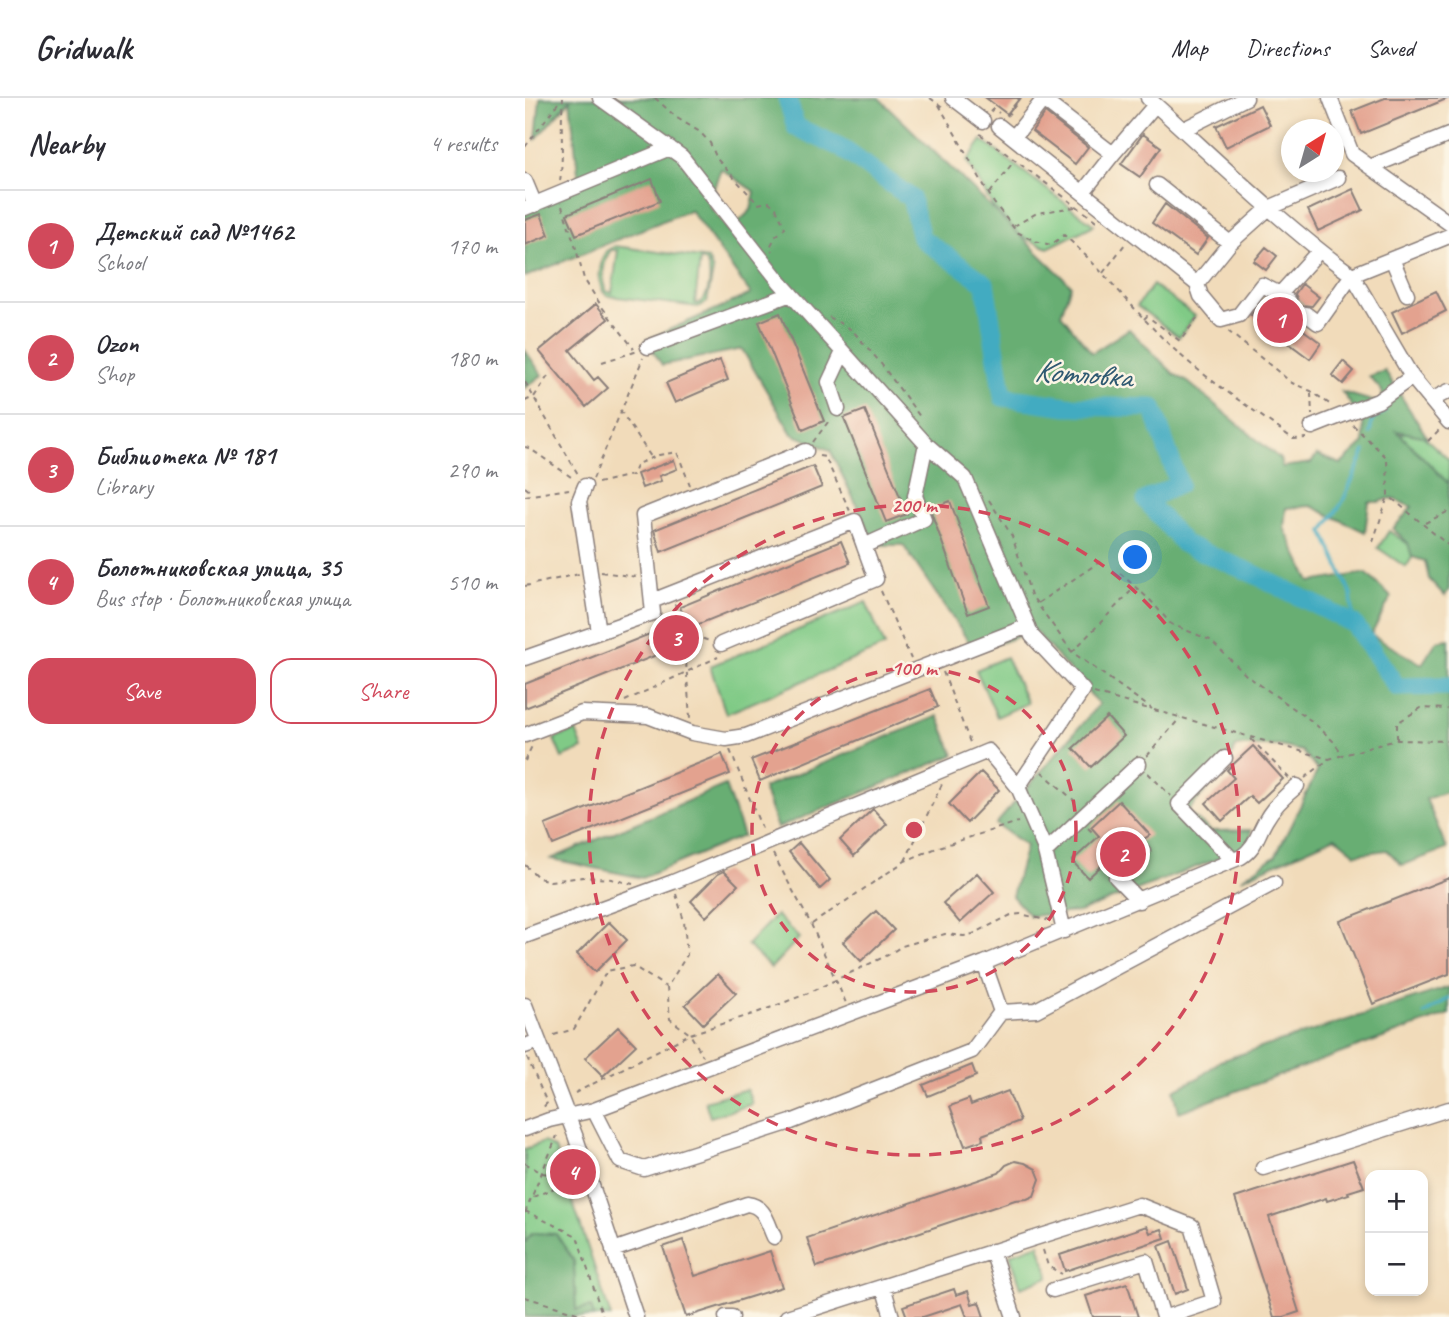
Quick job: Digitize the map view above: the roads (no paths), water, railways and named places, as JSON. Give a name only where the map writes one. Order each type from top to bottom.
[{"type":"street","points":[[600,98],[683,157],[791,294],[926,444],[965,478],[1032,636],[1083,690],[1019,787]]},
{"type":"street","points":[[953,98],[983,121]]},
{"type":"street","points":[[1184,130],[1245,98]]},
{"type":"street","points":[[1020,142],[1043,99],[1113,153]]},
{"type":"street","points":[[1331,99],[1352,154],[1449,223]]},
{"type":"street","points":[[1083,192],[1151,101],[1269,208],[1352,275],[1412,377],[1433,399],[1448,421]]},
{"type":"street","points":[[1002,122],[1020,142],[1197,284],[1201,296],[1221,320],[1239,315],[1262,285],[1285,298],[1319,251]]},
{"type":"street","points":[[1370,166],[1449,135]]},
{"type":"street","points":[[525,181],[530,206],[670,148]]},
{"type":"street","points":[[1197,284],[1230,243],[1269,208],[1329,182]]},
{"type":"street","points":[[1157,185],[1230,243]]},
{"type":"street","points":[[1306,314],[1318,323],[1352,275],[1449,236]]},
{"type":"street","points":[[1392,259],[1407,295]]},
{"type":"street","points":[[642,349],[791,294]]},
{"type":"street","points":[[838,410],[829,382],[843,352]]},
{"type":"street","points":[[1312,427],[1378,401],[1412,377]]},
{"type":"street","points":[[1433,399],[1449,391]]},
{"type":"street","points":[[864,546],[924,519],[915,496],[926,444]]},
{"type":"street","points":[[525,658],[653,613],[643,516],[806,451]]},
{"type":"street","points":[[585,486],[579,501],[599,632]]},
{"type":"street","points":[[652,601],[855,521],[876,579],[721,645]]},
{"type":"street","points":[[525,735],[582,713],[648,716],[692,733],[726,739],[746,736],[1028,626]]},
{"type":"street","points":[[525,936],[648,893],[988,751],[1019,787],[1045,852],[1062,926]]},
{"type":"street","points":[[1225,758],[1179,804],[1237,859]]},
{"type":"street","points":[[1045,852],[1139,764]]},
{"type":"street","points":[[525,1129],[549,1120],[594,1110],[983,963],[1062,926],[1139,901],[1237,859],[1250,851],[1257,842],[1267,818],[1297,786]]},
{"type":"street","points":[[1139,901],[1116,877],[1143,851]]},
{"type":"street","points":[[1001,1012],[1036,1010],[1274,883]]},
{"type":"street","points":[[983,963],[1001,1012]]},
{"type":"street","points":[[525,1004],[532,1043],[568,1117],[636,1317]]},
{"type":"street","points":[[594,1110],[620,1161],[644,1169],[791,1122],[972,1051],[1001,1012]]},
{"type":"street","points":[[1263,1168],[1449,1109]]},
{"type":"street","points":[[613,1250],[747,1204],[757,1205],[762,1209],[774,1237]]},
{"type":"street","points":[[787,1317],[1139,1205],[1192,1226],[1214,1301],[1165,1317],[1146,1261],[1053,1290]]},
{"type":"street","points":[[992,1251],[1014,1317]]},
{"type":"street","points":[[883,1286],[893,1317]]},
{"type":"street","points":[[726,1317],[732,1317]]},
{"type":"waterway","name":"Котловка","points":[[787,98],[796,127],[840,147],[911,198],[921,238],[985,283],[1003,397],[1067,406],[1153,408],[1179,484],[1146,500],[1184,544],[1254,574],[1354,624],[1397,687],[1449,686]]},
{"type":"waterway","points":[[1370,433],[1372,420],[1385,411]]},
{"type":"waterway","points":[[1354,624],[1351,594],[1323,531],[1342,503],[1365,451]]},
{"type":"waterway","points":[[1424,1014],[1449,998]]},
{"type":"tunnel","points":[[1289,301],[1306,314]]},
{"type":"place","name":"Детский сад №1462","points":[[1280,320]]},
{"type":"place","name":"Библиотека № 181","points":[[676,638]]},
{"type":"place","name":"Ozon","points":[[1123,854]]},
{"type":"place","name":"Болотниковская улица, 35","points":[[573,1172]]}]
